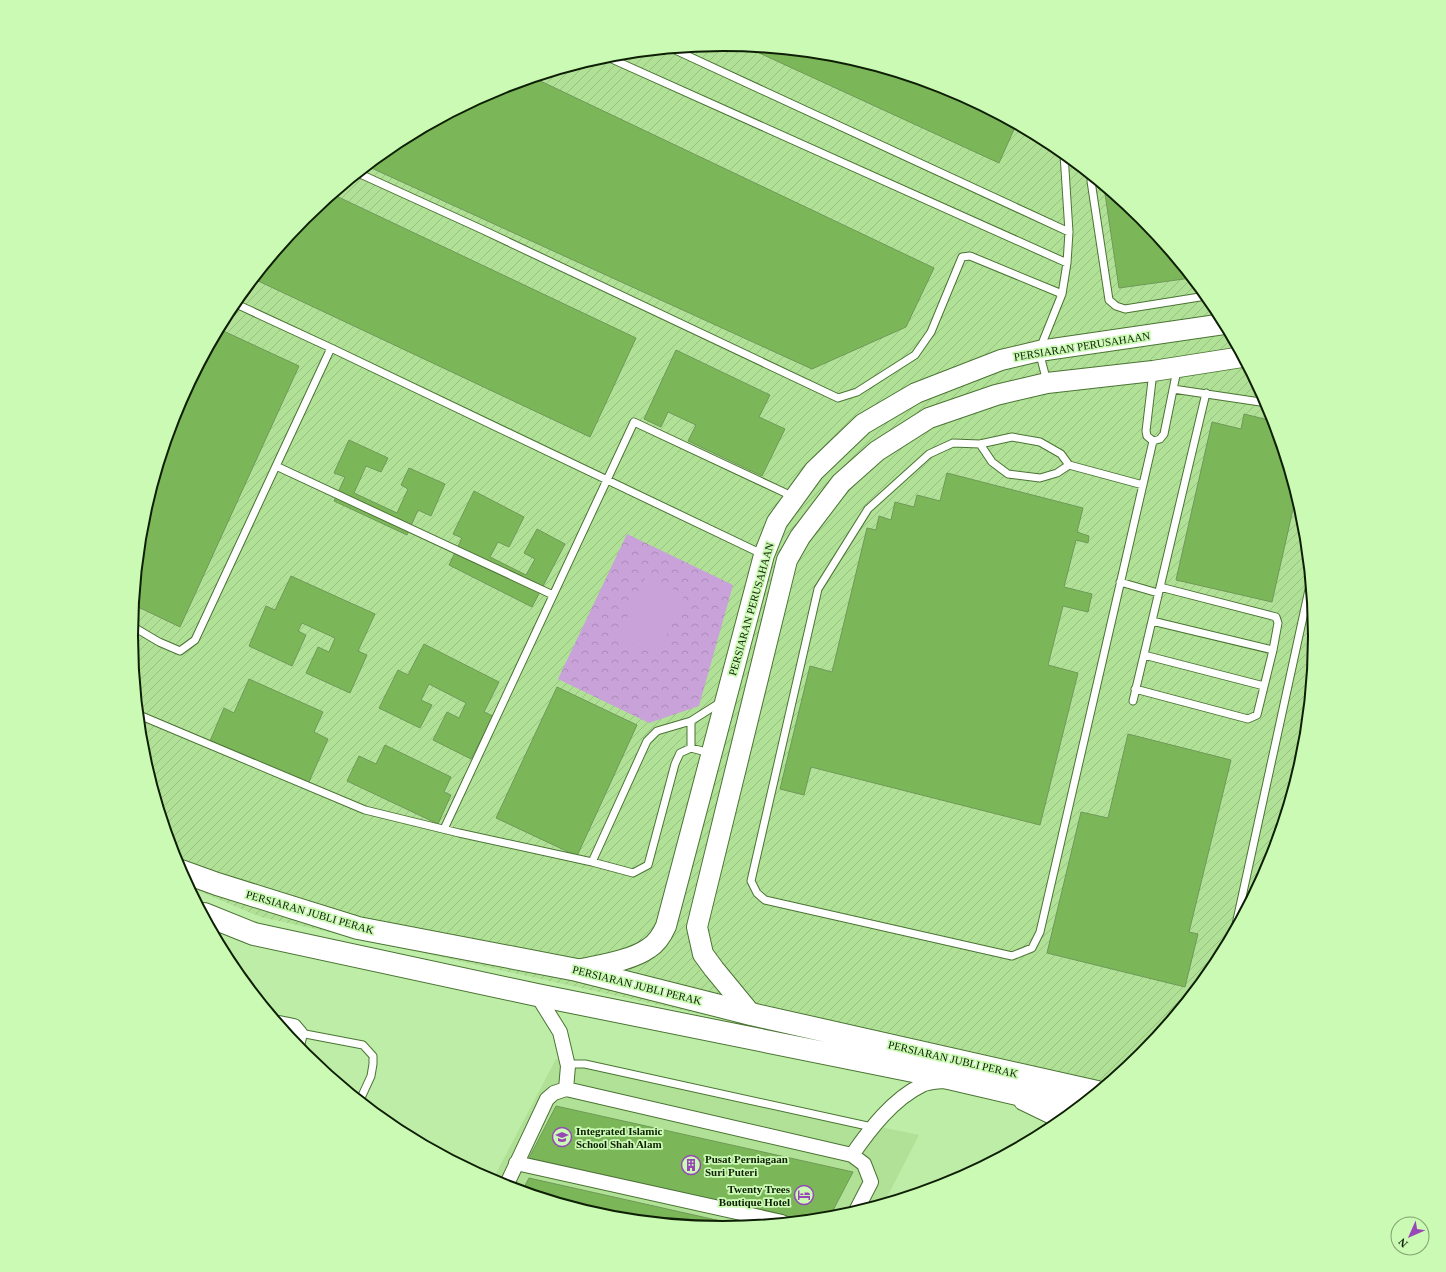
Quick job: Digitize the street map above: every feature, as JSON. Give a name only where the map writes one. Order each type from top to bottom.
[{"type":"main road","name":"PERSIARAN PERUSAHAAN","points":[[577,970],[629,958],[648,949],[660,937],[666,926],[764,555],[777,522],[814,471],[863,424],[916,393],[1001,360],[1039,351],[1218,325]]},
{"type":"main road","name":"PERSIARAN PERUSAHAAN","points":[[751,1014],[703,954],[698,927],[787,560],[800,537],[841,483],[877,451],[929,418],[996,395],[1047,382],[1153,371],[1237,358]]},
{"type":"main road","name":"PERSIARAN JUBLI PERAK","points":[[189,874],[358,928],[577,970],[751,1014],[1091,1091]]},
{"type":"main road","name":"PERSIARAN JUBLI PERAK","points":[[210,916],[254,934],[537,995],[953,1079],[1070,1106]]},
{"type":"street","points":[[537,995],[560,1032],[568,1066],[566,1089]]},
{"type":"street","points":[[286,1025],[294,1026],[297,1037]]},
{"type":"street","points":[[852,1155],[872,1127],[899,1100],[922,1085],[953,1079]]},
{"type":"street","points":[[509,1180],[547,1099],[554,1093],[566,1089],[852,1155],[864,1164],[872,1182],[860,1205]]},
{"type":"street","points":[[999,1089],[1055,1117]]},
{"type":"street","points":[[516,1163],[769,1219]]},
{"type":"lane","points":[[681,52],[1069,232]]},
{"type":"lane","points":[[616,61],[1067,263]]},
{"type":"lane","points":[[1047,382],[1039,351],[1062,294],[1067,263],[1069,232],[1064,162]]},
{"type":"lane","points":[[363,175],[488,232],[838,398],[857,392],[915,355],[931,332],[962,257],[970,256],[1062,294]]},
{"type":"lane","points":[[1091,182],[1109,300],[1116,306],[1125,309],[1199,297]]},
{"type":"lane","points":[[241,306],[764,555]]},
{"type":"lane","points":[[138,630],[159,642],[180,651],[195,640],[331,348]]},
{"type":"lane","points":[[1153,441],[1160,439],[1164,434],[1178,367]]},
{"type":"lane","points":[[1153,371],[1146,431],[1147,436],[1153,441]]},
{"type":"lane","points":[[1173,389],[1259,403]]},
{"type":"lane","points":[[1133,701],[1206,393]]},
{"type":"lane","points":[[444,829],[634,422],[795,498]]},
{"type":"lane","points":[[1143,486],[1069,465],[1061,454],[1040,442],[1012,437],[980,444],[953,443],[929,454],[868,509],[818,590],[751,881],[757,894],[765,900],[1012,956],[1032,948],[1040,932],[1120,582],[1143,486],[1153,441]]},
{"type":"lane","points":[[980,444],[992,462],[1008,474],[1040,478],[1057,473],[1069,465]]},
{"type":"lane","points":[[276,466],[553,595]]},
{"type":"lane","points":[[1120,582],[1276,617],[1278,623],[1257,715],[1248,719],[1135,690]]},
{"type":"lane","points":[[1239,913],[1307,599]]},
{"type":"lane","points":[[1152,621],[1273,650]]},
{"type":"lane","points":[[1144,655],[1264,686]]},
{"type":"lane","points":[[592,862],[647,741],[656,731],[691,721],[727,698]]},
{"type":"lane","points":[[144,718],[364,810],[592,862],[633,873],[648,865],[675,764],[680,754],[691,748],[712,753]]},
{"type":"lane","points":[[691,721],[691,748]]},
{"type":"lane","points":[[300,1040],[363,1045],[373,1056],[373,1064],[371,1076],[362,1096]]},
{"type":"lane","points":[[568,1066],[574,1064],[585,1064],[872,1127]]},
{"type":"shaded area","points":[[685,52],[761,52],[837,62],[874,71],[911,82],[982,111],[1016,129],[1079,172],[1109,196],[1137,222],[1163,250],[1187,280],[1230,344],[1248,377],[1277,448],[1297,522],[1307,598],[1308,636],[1307,674],[1297,750],[1277,824],[1248,895],[1230,929],[1187,992],[1163,1022],[1137,1050],[1109,1076],[1081,1099],[261,917],[196,890],[169,824],[158,787],[149,750],[139,674],[139,598],[149,522],[169,448],[198,377],[216,343],[259,280],[283,250],[309,222],[337,196],[367,172],[431,129],[464,111],[535,82],[609,62],[647,56]]},
{"type":"shaded area","points":[[556,1059],[919,1135],[887,1197],[837,1210],[761,1220],[685,1220],[609,1210],[535,1190],[495,1174]]},
{"type":"green space","points":[[627,534],[733,585],[699,706],[649,723],[558,679]]},
{"type":"green space","points":[[646,576],[685,594],[657,656],[618,638]]},
{"type":"building","points":[[757,52],[837,62],[874,71],[911,82],[982,111],[1015,128],[999,163]]},
{"type":"building","points":[[540,81],[934,268],[906,327],[812,369],[372,168],[431,129],[464,111]]},
{"type":"building","points":[[1105,193],[1137,222],[1163,250],[1186,279],[1119,288]]},
{"type":"building","points":[[337,196],[636,338],[590,437],[258,281],[283,250],[309,222]]},
{"type":"building","points":[[224,331],[299,366],[180,627],[139,607],[143,560],[149,522],[169,448],[198,377]]},
{"type":"building","points":[[676,350],[770,395],[759,417],[785,429],[762,476],[688,441],[696,425],[668,412],[661,427],[644,419]]},
{"type":"building","points":[[1244,414],[1266,419],[1277,448],[1293,507],[1272,602],[1176,580],[1212,422],[1241,429]]},
{"type":"building","points":[[349,440],[388,458],[381,472],[366,466],[354,493],[397,513],[408,489],[401,485],[409,468],[445,484],[431,516],[418,510],[407,535],[334,501],[345,477],[334,473]]},
{"type":"building","points":[[947,473],[1083,508],[1077,532],[1089,536],[1088,543],[1076,540],[1064,587],[1092,594],[1088,612],[1063,606],[1048,665],[1078,673],[1040,825],[811,767],[804,795],[780,789],[810,666],[832,672],[867,528],[876,530],[879,516],[891,520],[895,502],[914,507],[917,495],[940,501]]},
{"type":"building","points":[[474,491],[524,517],[509,547],[498,542],[490,557],[526,575],[535,559],[524,553],[537,529],[565,544],[532,607],[449,565],[462,538],[453,534]]},
{"type":"building","points":[[291,576],[375,614],[358,651],[367,655],[350,693],[306,673],[318,647],[329,652],[335,638],[302,623],[298,631],[306,635],[292,666],[249,646],[266,606],[275,610]]},
{"type":"building","points":[[424,644],[499,682],[484,712],[493,716],[471,759],[433,740],[447,712],[459,718],[466,703],[429,684],[421,700],[432,705],[420,728],[379,708],[398,670],[408,675]]},
{"type":"building","points":[[249,679],[323,712],[314,732],[328,739],[308,784],[210,741],[224,708],[234,713]]},
{"type":"building","points":[[557,687],[637,725],[577,856],[496,818]]},
{"type":"building","points":[[1128,734],[1231,760],[1189,932],[1198,934],[1185,987],[1047,953],[1081,812],[1108,818]]},
{"type":"building","points":[[385,745],[451,777],[444,792],[451,795],[438,824],[347,781],[359,756],[376,764]]},
{"type":"building","name":"Pusat Perniagaan Suri Puteri","points":[[556,1106],[853,1172],[833,1211],[791,1217],[529,1158]]},
{"type":"building","points":[[529,1178],[720,1221],[685,1220],[609,1210],[572,1201],[525,1186]]},
{"type":"place","name":"Integrated Islamic School Shah Alam","points":[[562,1137]]},
{"type":"place","name":"Pusat Perniagaan Suri Puteri","points":[[691,1165]]},
{"type":"place","name":"Twenty Trees Boutique Hotel","points":[[804,1195]]}]
